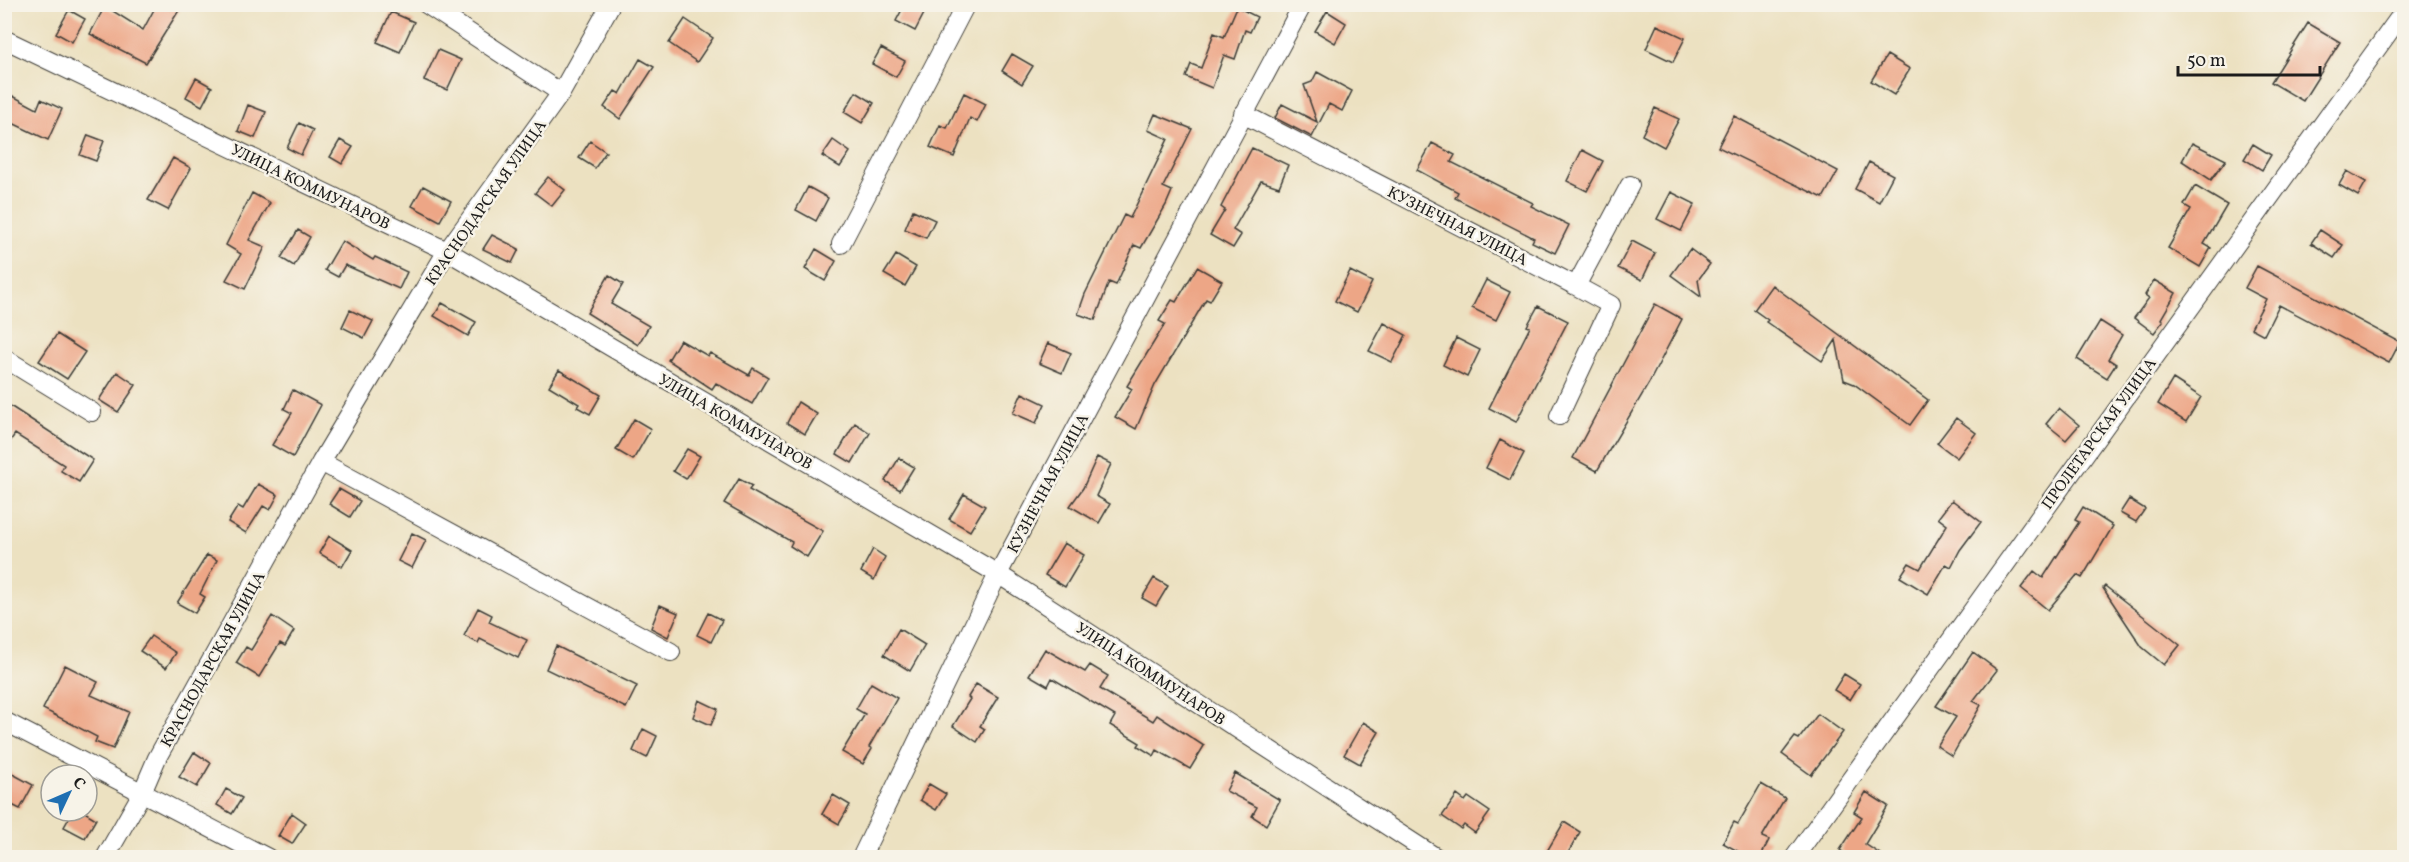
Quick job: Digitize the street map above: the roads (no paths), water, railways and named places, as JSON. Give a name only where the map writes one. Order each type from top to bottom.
[{"type":"street","points":[[426,4],[561,93]]},
{"type":"street","name":"КРАСНОДАРСКАЯ УЛИЦА","points":[[105,858],[142,793],[157,758],[321,462],[447,251],[561,93],[611,4]]},
{"type":"street","points":[[841,244],[966,4]]},
{"type":"street","name":"КУЗНЕЧНАЯ УЛИЦА","points":[[861,858],[998,574],[1303,4]]},
{"type":"street","name":"ПРОЛЕТАРСКАЯ УЛИЦА","points":[[1794,858],[2404,11]]},
{"type":"street","name":"УЛИЦА КОММУНАРОВ","points":[[4,39],[447,251],[998,574],[1437,858]]},
{"type":"street","name":"КУЗНЕЧНАЯ УЛИЦА","points":[[1243,114],[1611,305],[1559,416]]},
{"type":"street","points":[[1576,286],[1630,185]]},
{"type":"street","points":[[4,358],[92,412]]},
{"type":"street","points":[[321,462],[671,652]]},
{"type":"street","points":[[4,721],[268,858]]}]
